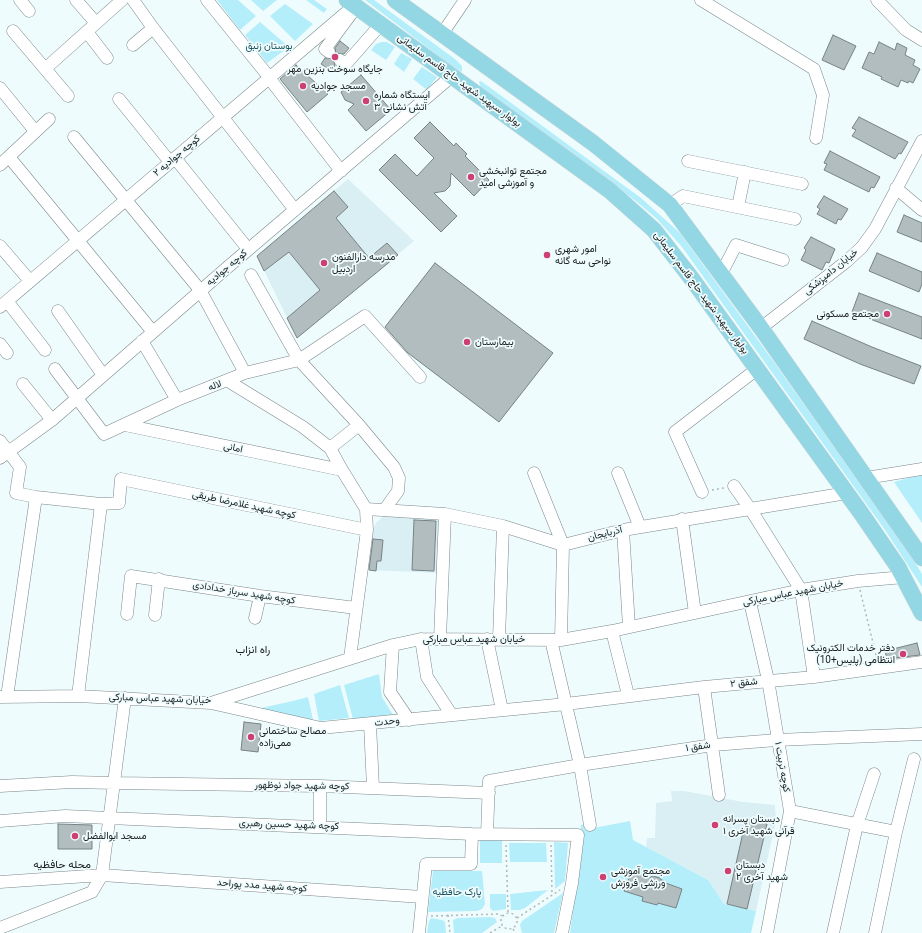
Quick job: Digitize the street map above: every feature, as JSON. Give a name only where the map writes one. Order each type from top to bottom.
[{"type":"main road","points":[[395,0],[599,148],[670,205],[761,328],[922,558]]},
{"type":"main road","name":"بولوار سپهبد شهید حاج قاسم سلیمانی","points":[[353,4],[610,190],[654,230],[846,493],[904,577],[922,613]]},
{"type":"street","points":[[20,0],[28,10]]},
{"type":"street","points":[[76,0],[96,23]]},
{"type":"street","points":[[46,68],[122,0]]},
{"type":"street","points":[[133,0],[153,28],[295,210]]},
{"type":"street","points":[[207,0],[341,171]]},
{"type":"street","points":[[442,34],[465,0]]},
{"type":"street","points":[[701,0],[814,69],[823,95],[816,138]]},
{"type":"street","points":[[877,0],[906,30],[922,40]]},
{"type":"street","points":[[329,52],[325,49],[353,4]]},
{"type":"street","name":"کوچه جوادیه ۲","points":[[3,304],[223,117],[267,75],[353,4]]},
{"type":"street","points":[[340,60],[345,65],[380,24]]},
{"type":"street","points":[[133,45],[153,28]]},
{"type":"street","points":[[13,31],[46,68],[68,96]]},
{"type":"street","points":[[87,32],[107,58]]},
{"type":"street","name":"کوچه جوادیه","points":[[4,455],[52,420],[200,290],[452,76]]},
{"type":"street","points":[[0,88],[35,131]]},
{"type":"street","points":[[119,99],[248,249]]},
{"type":"street","points":[[49,119],[3,162],[78,240],[153,332]]},
{"type":"street","points":[[74,137],[125,201],[200,290],[245,373]]},
{"type":"street","name":"خیابان دامپزشکی","points":[[761,328],[847,261],[862,247],[875,230],[896,188],[922,142]]},
{"type":"street","points":[[688,161],[802,184]]},
{"type":"street","points":[[738,207],[745,172]]},
{"type":"street","points":[[896,188],[922,210]]},
{"type":"street","points":[[670,205],[683,196],[795,219]]},
{"type":"street","points":[[721,274],[736,245],[783,260]]},
{"type":"street","points":[[0,246],[30,281]]},
{"type":"street","points":[[252,275],[299,360],[359,425],[394,467],[399,478],[398,491],[385,509]]},
{"type":"street","points":[[3,304],[45,350]]},
{"type":"street","points":[[58,311],[103,375]]},
{"type":"street","name":"لاله","points":[[78,397],[104,434],[177,400],[245,373],[299,360],[364,317],[367,317],[420,377]]},
{"type":"street","points":[[142,341],[177,400]]},
{"type":"street","points":[[55,369],[78,397]]},
{"type":"street","points":[[702,492],[675,432],[756,369]]},
{"type":"street","points":[[228,381],[303,427],[330,448],[366,509],[367,530],[350,658]]},
{"type":"street","points":[[23,384],[52,420]]},
{"type":"street","name":"امانی","points":[[125,425],[342,470]]},
{"type":"street","points":[[330,448],[359,425]]},
{"type":"street","points":[[0,441],[4,455],[20,467],[16,493],[36,497],[101,504],[78,696]]},
{"type":"street","points":[[866,478],[922,469]]},
{"type":"street","points":[[534,473],[563,545],[556,640],[566,704],[580,765],[590,825]]},
{"type":"street","points":[[618,473],[640,527]]},
{"type":"street","name":"کوچه شهید غلامرضا طریقی","points":[[101,504],[119,503],[121,480],[367,530]]},
{"type":"street","points":[[734,486],[751,510],[801,590],[814,677]]},
{"type":"street","name":"آذربایجان","points":[[563,545],[623,530],[682,519],[751,510],[846,493]]},
{"type":"street","points":[[4,697],[36,497]]},
{"type":"street","points":[[366,509],[385,509],[445,514],[503,526],[563,545]]},
{"type":"street","points":[[440,639],[445,514]]},
{"type":"street","points":[[682,519],[695,613]]},
{"type":"street","points":[[502,710],[493,639],[503,526]]},
{"type":"street","points":[[623,530],[629,627]]},
{"type":"street","name":"کوچه شهید سرباز خدادادی","points":[[127,614],[131,576],[159,579],[260,596],[356,608]]},
{"type":"street","name":"خیابان شهید عباس مبارکی","points":[[4,697],[78,696],[211,703],[350,658],[393,645],[422,639],[556,640],[612,631],[801,590],[858,581],[904,577]]},
{"type":"street","points":[[155,615],[159,579]]},
{"type":"street","points":[[255,618],[260,596]]},
{"type":"street","name":"کوچه تربیت ۱","points":[[750,602],[768,680],[790,811],[767,933]]},
{"type":"street","points":[[612,631],[628,695]]},
{"type":"street","points":[[422,639],[427,677],[451,714]]},
{"type":"street","points":[[393,645],[390,692],[410,720]]},
{"type":"street","name":"شفق ۲","points":[[566,704],[628,695],[768,680],[814,677],[922,662]]},
{"type":"street","points":[[704,687],[719,795]]},
{"type":"street","points":[[0,928],[92,892],[102,875],[108,818],[115,783],[125,698]]},
{"type":"street","name":"وحدت","points":[[211,703],[320,728],[410,720],[451,714],[566,704]]},
{"type":"street","points":[[370,724],[373,788]]},
{"type":"street","name":"شفق ۱","points":[[489,793],[489,781],[580,765],[713,745],[777,740],[922,734]]},
{"type":"street","points":[[875,933],[896,832],[914,759]]},
{"type":"street","points":[[833,933],[857,824],[874,774]]},
{"type":"street","name":"کوچه شهید جواد نوظهور","points":[[0,786],[72,782],[320,786],[489,793]]},
{"type":"street","points":[[320,786],[320,826]]},
{"type":"street","points":[[487,834],[489,793]]},
{"type":"street","points":[[790,811],[896,832]]},
{"type":"street","name":"کوچه شهید حسین رهبری","points":[[0,821],[65,816],[320,826],[472,834],[578,835],[572,883]]},
{"type":"street","points":[[419,933],[426,864],[471,864],[472,834]]},
{"type":"street","name":"کوچه شهید مدد پوراحد","points":[[0,882],[102,875],[422,897]]},
{"type":"street","points":[[562,933],[572,883]]},
{"type":"path","points":[[702,492],[734,486]]},
{"type":"path","points":[[858,581],[880,668]]},
{"type":"path","points":[[505,834],[508,913]]},
{"type":"path","points":[[550,835],[552,895]]},
{"type":"path","points":[[517,918],[572,883]]},
{"type":"path","points":[[429,916],[499,914],[502,916],[508,913],[514,914],[517,918],[517,925],[513,929],[506,929],[502,926]]},
{"type":"path","points":[[448,915],[450,933]]},
{"type":"path","points":[[502,916],[502,926]]},
{"type":"path","points":[[490,933],[502,926]]},
{"type":"path","points":[[513,929],[516,933]]},
{"type":"shaded area","name":"مدرسه دارالفنون اردبیل","points":[[348,179],[414,241],[297,338],[257,256]]},
{"type":"shaded area","points":[[387,513],[439,516],[438,573],[368,570],[373,529],[376,523]]},
{"type":"shaded area","points":[[671,791],[684,791],[743,802],[775,805],[776,820],[756,911],[724,904],[708,880],[646,847],[647,838],[655,838],[656,803],[672,801]]},
{"type":"green space","name":"بوستان زنبق","points":[[217,0],[238,0],[256,16],[240,30]]},
{"type":"green space","name":"بوستان زنبق","points":[[251,0],[277,0],[263,11]]},
{"type":"green space","points":[[306,0],[314,0],[327,9],[324,13]]},
{"type":"green space","points":[[365,0],[374,0],[455,59],[462,66],[462,72],[453,67]]},
{"type":"green space","name":"بوستان زنبق","points":[[285,4],[313,24],[295,41],[270,16]]},
{"type":"green space","name":"بوستان زنبق","points":[[260,22],[289,47],[267,63],[245,35]]},
{"type":"green space","points":[[387,42],[395,47],[386,60],[371,50],[376,44]]},
{"type":"green space","points":[[401,53],[412,59],[404,72],[394,64]]},
{"type":"green space","points":[[422,67],[437,77],[427,90],[413,79]]},
{"type":"green space","points":[[481,81],[641,198],[680,233],[774,362],[910,554],[922,574],[922,587],[885,530],[682,247],[657,219],[637,202],[481,88],[479,82]]},
{"type":"green space","points":[[922,474],[922,523],[894,482]]},
{"type":"green space","points":[[379,674],[382,697],[393,715],[353,719],[344,685]]},
{"type":"green space","points":[[340,685],[349,718],[319,721],[314,694]]},
{"type":"green space","points":[[308,697],[313,720],[257,709],[297,700]]},
{"type":"green space","name":"مجتمع آموزشی ورزشی فروزش","points":[[630,821],[633,840],[708,880],[724,904],[756,911],[751,933],[570,933],[577,882],[581,825],[587,824],[588,829]],"holes":[[[631,873],[649,878],[653,876],[660,878],[663,882],[682,889],[676,908],[658,903],[657,905],[642,901],[643,897],[624,891]]]},
{"type":"green space","name":"پارک حافظیه","points":[[480,839],[502,839],[502,863],[480,863]]},
{"type":"green space","points":[[554,842],[568,843],[565,881],[555,889]]},
{"type":"green space","points":[[509,843],[546,843],[547,862],[510,862]]},
{"type":"green space","name":"پارک حافظیه","points":[[433,871],[482,871],[485,904],[482,909],[477,911],[428,912]]},
{"type":"green space","name":"پارک حافظیه","points":[[548,890],[525,908],[520,910],[511,910],[510,894]]},
{"type":"green space","points":[[563,893],[554,933],[522,933],[520,925],[522,921]]},
{"type":"green space","name":"پارک حافظیه","points":[[490,894],[506,894],[506,909],[493,911],[490,908]]},
{"type":"green space","name":"پارک حافظیه","points":[[431,918],[445,922],[446,933],[427,933]]},
{"type":"green space","name":"پارک حافظیه","points":[[458,918],[495,918],[497,922],[482,933],[454,933],[453,920]]},
{"type":"building","points":[[833,35],[856,46],[844,70],[822,60]]},
{"type":"building","points":[[340,41],[349,48],[344,54],[336,54],[335,48]]},
{"type":"building","points":[[879,42],[895,50],[897,43],[907,48],[905,55],[915,60],[913,65],[920,69],[913,83],[909,81],[908,83],[901,80],[898,87],[881,79],[882,77],[862,68],[869,52],[874,54]]},
{"type":"building","points":[[325,58],[333,58],[335,66],[331,71],[321,64]]},
{"type":"building","name":"مسجد جوادیه","points":[[296,65],[328,94],[307,112],[280,79]]},
{"type":"building","points":[[361,75],[391,110],[366,131],[348,110],[354,104],[345,100],[341,92]]},
{"type":"building","points":[[859,117],[908,142],[901,154],[899,153],[895,159],[852,136],[856,130],[852,128]]},
{"type":"building","name":"مجتمع توانبخشی و آموزشی امید","points":[[430,122],[454,146],[456,143],[467,154],[465,156],[489,180],[474,196],[451,173],[450,186],[445,191],[434,193],[457,216],[441,232],[379,170],[395,154],[417,176],[434,158],[414,138]]},
{"type":"building","points":[[830,151],[880,177],[874,188],[871,187],[869,192],[824,170],[827,164],[824,163]]},
{"type":"building","name":"مدرسه دارالفنون اردبیل","points":[[334,191],[348,207],[336,218],[369,258],[387,243],[398,255],[297,338],[287,318],[320,290],[289,252],[264,271],[257,256]]},
{"type":"building","points":[[824,196],[848,209],[841,220],[838,219],[836,224],[817,214],[820,209],[817,207]]},
{"type":"building","points":[[904,215],[922,223],[922,242],[897,232]]},
{"type":"building","points":[[811,237],[835,249],[829,263],[826,262],[822,270],[801,260],[806,250],[804,248]]},
{"type":"building","points":[[877,253],[922,272],[922,284],[919,292],[869,271]]},
{"type":"building","name":"بیمارستان","points":[[435,263],[553,353],[499,422],[408,353],[385,327]]},
{"type":"building","name":"مجتمع مسکونی","points":[[859,293],[922,317],[922,339],[852,312]]},
{"type":"building","points":[[812,321],[921,366],[914,384],[860,364],[804,339]]},
{"type":"building","points":[[414,520],[436,521],[434,571],[412,570]]},
{"type":"building","points":[[373,539],[383,540],[381,561],[377,561],[376,571],[369,570]]},
{"type":"building","name":"دفتر خدمات الکترونیک انتظامی (پلیس+10)","points":[[917,643],[920,655],[887,659],[885,651]]},
{"type":"building","name":"مصالح ساختمانی ممی‌زاده","points":[[244,722],[261,724],[258,752],[241,750]]},
{"type":"building","points":[[746,819],[767,824],[747,909],[727,904]]},
{"type":"building","name":"مسجد ابوالفضل","points":[[58,824],[92,825],[92,849],[58,849]]},
{"type":"building","points":[[631,873],[639,876],[640,874],[649,878],[653,876],[660,878],[664,881],[663,882],[682,889],[676,908],[658,903],[657,905],[642,901],[643,897],[624,891]]},
{"type":"place","name":"جایگاه سوخت بنزین مهر","points":[[335,57]]},
{"type":"place","name":"مسجد جوادیه","points":[[303,86]]},
{"type":"place","name":"ایستگاه شماره ۳ آتش نشانی","points":[[366,101]]},
{"type":"place","name":"مجتمع توانبخشی و آموزشی امید","points":[[471,177]]},
{"type":"place","name":"امور شهری نواحی سه گانه","points":[[547,255]]},
{"type":"place","name":"مدرسه دارالفنون اردبیل","points":[[324,263]]},
{"type":"place","name":"مجتمع مسکونی","points":[[887,314]]},
{"type":"place","name":"بیمارستان","points":[[467,342]]},
{"type":"place","name":"دفتر خدمات الکترونیک انتظامی (پلیس+10)","points":[[903,654]]},
{"type":"place","name":"مصالح ساختمانی ممی‌زاده","points":[[251,737]]},
{"type":"place","name":"دبستان پسرانه قرآنی شهید آخری ۱","points":[[715,825]]},
{"type":"place","name":"مسجد ابوالفضل","points":[[75,836]]},
{"type":"place","name":"دبستان شهید آخری ۲","points":[[728,871]]},
{"type":"place","name":"مجتمع آموزشی ورزشی فروزش","points":[[603,877]]},
{"type":"district","name":"راه انزاب","points":[[253,650]]},
{"type":"district","name":"محله حافظیه","points":[[62,865]]}]
